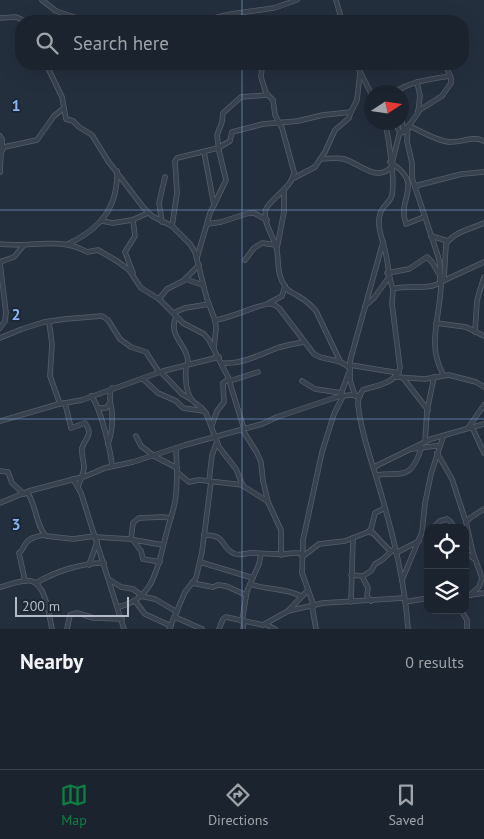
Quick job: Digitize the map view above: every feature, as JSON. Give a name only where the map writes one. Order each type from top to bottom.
[{"type":"street","points":[[42,0],[56,11],[68,15]]},
{"type":"street","points":[[227,15],[274,8],[297,0]]},
{"type":"street","points":[[336,0],[340,15]]},
{"type":"street","points":[[0,18],[15,17]]},
{"type":"street","points":[[49,70],[62,97],[66,119],[73,121],[92,135],[136,200],[148,213],[172,226],[190,244],[197,258],[203,285],[215,320],[214,348]]},
{"type":"street","points":[[262,70],[261,80],[267,95],[273,100],[275,115],[282,128],[294,172],[284,191],[266,210],[267,220],[276,247],[278,268],[285,286],[289,292],[299,296],[316,311],[340,361],[349,368],[397,375],[403,378],[428,410]]},
{"type":"street","points":[[359,70],[366,85]]},
{"type":"street","points":[[409,124],[418,111],[442,96],[452,83],[447,70]]},
{"type":"street","points":[[292,178],[310,170],[320,159],[336,130],[346,121],[357,100],[360,73]]},
{"type":"street","points":[[409,85],[450,76]]},
{"type":"street","points":[[417,82],[420,96],[418,111]]},
{"type":"street","points":[[197,258],[210,213],[226,180],[218,148],[218,131],[223,113],[241,97],[267,95]]},
{"type":"street","points":[[2,150],[8,145],[37,140],[54,116],[64,108]]},
{"type":"street","points":[[172,226],[177,193],[175,161],[181,155],[218,148],[230,141],[232,132],[263,124],[287,122],[351,111]]},
{"type":"street","points":[[282,128],[287,122]]},
{"type":"street","points":[[409,126],[426,135],[450,142],[474,138],[484,141]]},
{"type":"street","points":[[357,396],[362,390],[382,384],[397,375],[400,368],[392,304],[393,289],[388,275],[387,257],[379,230],[379,216],[391,197],[391,164],[386,130]]},
{"type":"street","points":[[407,141],[408,130]]},
{"type":"street","points":[[320,159],[343,158],[374,173],[384,172],[391,164],[396,140],[402,131],[407,141],[412,163],[412,178],[440,265],[440,304],[434,335],[434,348],[436,363],[443,374]]},
{"type":"street","points":[[0,136],[2,150],[0,172]]},
{"type":"street","points":[[204,152],[214,205]]},
{"type":"street","points":[[391,164],[402,170],[408,181],[405,222],[407,224],[424,217]]},
{"type":"street","points":[[67,245],[81,238],[102,221],[114,200],[117,171]]},
{"type":"street","points":[[415,186],[462,174],[484,172]]},
{"type":"street","points":[[162,222],[159,202],[165,177]]},
{"type":"street","points":[[276,247],[284,212],[284,191]]},
{"type":"street","points":[[102,221],[113,223],[133,220],[148,213]]},
{"type":"street","points":[[207,224],[221,222],[249,213],[267,220]]},
{"type":"street","points":[[133,220],[135,236],[125,252],[133,275]]},
{"type":"street","points":[[441,282],[444,279],[448,241],[464,230],[484,223]]},
{"type":"street","points":[[431,236],[448,241]]},
{"type":"street","points":[[245,260],[254,248],[262,242],[276,247]]},
{"type":"street","points":[[316,629],[313,606],[302,573],[303,540],[320,462],[334,414],[342,395],[382,242]]},
{"type":"street","points":[[0,244],[24,245],[37,243],[67,245],[87,252],[98,250],[103,252],[125,266],[141,288],[159,299],[176,317],[204,334],[219,357],[229,380],[243,429],[259,457],[267,500],[281,530],[281,555]]},
{"type":"street","points":[[0,328],[5,321],[6,313],[0,262],[14,257],[24,245]]},
{"type":"street","points":[[365,306],[374,298],[388,275],[409,269],[427,257],[440,276]]},
{"type":"street","points":[[393,289],[434,286],[484,262]]},
{"type":"street","points":[[159,299],[167,289],[185,279],[198,264]]},
{"type":"street","points":[[475,332],[477,300],[484,277]]},
{"type":"street","points":[[185,279],[203,285]]},
{"type":"street","points":[[215,320],[235,316],[270,303],[282,296],[285,286]]},
{"type":"street","points":[[270,303],[279,308],[314,354],[320,358],[340,361]]},
{"type":"street","points":[[172,313],[185,308],[209,304]]},
{"type":"street","points":[[0,338],[22,329],[49,322],[102,316],[108,320],[120,339],[132,347],[146,352],[160,372],[182,394],[191,398],[204,411],[212,425],[217,442],[236,469],[243,485]]},
{"type":"street","points":[[176,317],[174,332],[185,350],[188,390],[191,398]]},
{"type":"street","points":[[49,322],[52,344],[50,376],[71,428],[84,422],[87,426],[89,437],[82,450],[84,468],[78,486]]},
{"type":"street","points":[[436,323],[453,324],[484,336]]},
{"type":"street","points":[[221,362],[228,364],[242,362],[286,346],[304,342]]},
{"type":"street","points":[[0,421],[62,403],[82,400],[160,372],[219,357]]},
{"type":"street","points":[[349,368],[350,380],[357,396],[395,550],[405,600],[408,629]]},
{"type":"street","points":[[212,425],[217,411],[224,402],[223,383],[258,372]]},
{"type":"street","points":[[403,378],[434,378],[443,374],[467,379],[484,387]]},
{"type":"street","points":[[425,442],[434,378]]},
{"type":"street","points":[[143,379],[158,393],[176,401],[183,408],[204,411]]},
{"type":"street","points":[[302,381],[315,388],[342,395],[357,396]]},
{"type":"street","points":[[108,444],[112,426],[109,398],[112,388]]},
{"type":"street","points":[[0,503],[25,493],[73,480],[112,466],[243,429],[342,395]]},
{"type":"street","points":[[90,396],[96,401],[112,466]]},
{"type":"street","points":[[98,408],[106,408],[110,403]]},
{"type":"street","points":[[470,427],[484,405]]},
{"type":"street","points":[[374,467],[431,439],[484,424]]},
{"type":"street","points":[[470,427],[484,453]]},
{"type":"street","points":[[426,430],[431,439]]},
{"type":"street","points":[[136,436],[141,446],[177,470],[189,482],[199,480],[243,485],[267,500]]},
{"type":"street","points":[[425,524],[425,503],[437,453],[443,437]]},
{"type":"street","points":[[135,601],[145,614],[170,628],[186,592],[196,578],[204,536],[212,455],[217,442]]},
{"type":"street","points":[[411,449],[439,446]]},
{"type":"street","points":[[118,607],[135,601],[141,595],[154,578],[160,562],[175,502],[177,483],[176,448]]},
{"type":"street","points":[[376,475],[405,473],[410,470],[421,449]]},
{"type":"street","points":[[437,453],[452,479],[466,522],[484,509]]},
{"type":"street","points":[[0,472],[8,472],[12,483],[30,496],[44,535]]},
{"type":"street","points":[[177,483],[184,478]]},
{"type":"street","points":[[73,480],[78,486],[96,538],[124,629]]},
{"type":"street","points":[[302,555],[319,544],[353,538],[368,532],[371,529],[375,514],[385,508]]},
{"type":"street","points":[[160,562],[143,559],[141,551],[132,540],[133,523],[139,518],[171,518]]},
{"type":"street","points":[[437,524],[447,519],[452,524]]},
{"type":"street","points":[[368,532],[373,533],[390,552]]},
{"type":"street","points":[[402,582],[424,532]]},
{"type":"street","points":[[25,581],[18,553],[24,548],[27,541],[34,537],[44,535],[65,539],[132,540],[163,545]]},
{"type":"street","points":[[204,536],[218,536],[223,540],[228,549],[237,554],[281,555],[295,552],[302,555]]},
{"type":"street","points":[[89,565],[96,538]]},
{"type":"street","points":[[351,602],[353,538]]},
{"type":"street","points":[[469,540],[482,578],[479,587],[469,595]]},
{"type":"street","points":[[351,575],[362,576],[371,571],[375,564],[390,552],[419,541]]},
{"type":"street","points":[[243,629],[246,594],[261,554]]},
{"type":"street","points":[[469,555],[475,559]]},
{"type":"street","points":[[200,562],[253,578]]},
{"type":"street","points":[[36,583],[54,573],[104,563]]},
{"type":"street","points":[[362,576],[368,588],[367,596],[371,601]]},
{"type":"street","points":[[0,587],[30,580],[41,587],[46,600],[52,629]]},
{"type":"street","points":[[110,580],[121,587],[133,589],[141,595],[155,599],[177,612]]},
{"type":"street","points":[[192,583],[213,587],[218,585],[226,586],[246,594]]},
{"type":"street","points":[[250,584],[301,596],[313,606]]},
{"type":"street","points":[[288,611],[308,590]]},
{"type":"street","points":[[469,596],[484,594]]},
{"type":"street","points":[[265,624],[288,611],[323,604],[424,598]]},
{"type":"street","points":[[67,629],[70,615],[75,612],[94,618],[122,619]]},
{"type":"street","points":[[463,614],[467,620],[467,629]]},
{"type":"street","points":[[175,617],[202,629]]},
{"type":"street","points":[[219,629],[224,618],[265,624],[275,629]]}]
